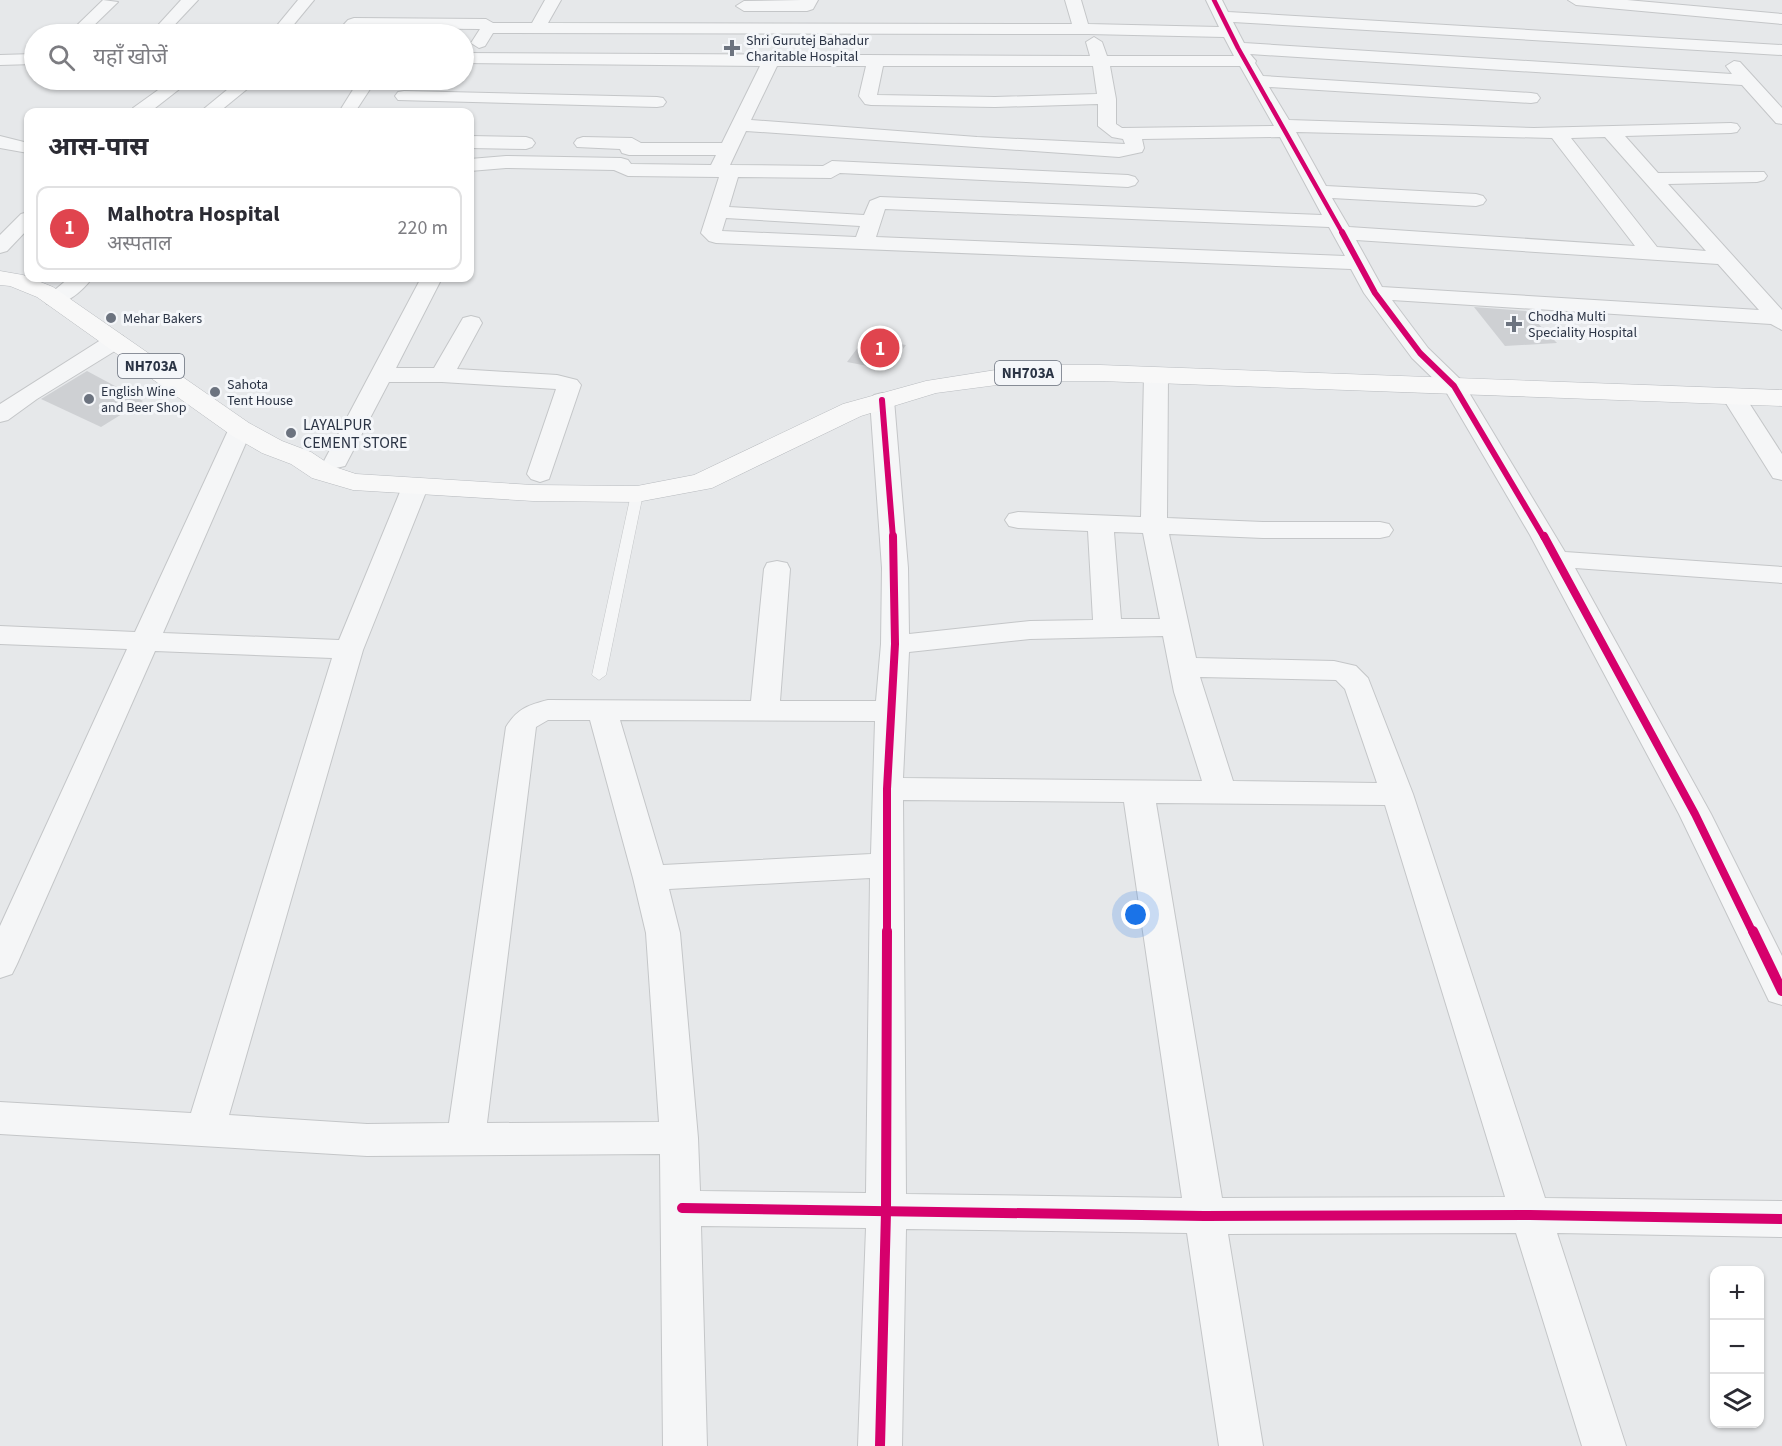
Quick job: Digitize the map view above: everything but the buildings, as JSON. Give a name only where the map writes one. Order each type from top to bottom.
[{"type":"highway","name":"NH703A","points":[[0,278],[32,286],[55,299],[240,429],[272,447],[301,458],[322,472],[353,482],[414,487],[533,493],[637,494],[702,482],[852,410],[935,386],[1027,373],[1782,382]]},
{"type":"highway","name":"NH703A","points":[[301,458],[448,473],[637,475],[687,466],[834,396],[923,371],[1002,360],[1098,357],[1445,377],[1734,397],[1782,398]]},
{"type":"street","points":[[167,24],[190,0]]},
{"type":"street","points":[[287,24],[306,0]]},
{"type":"street","points":[[537,28],[553,0]]},
{"type":"street","points":[[740,28],[744,3],[807,6],[810,5],[810,0]]},
{"type":"street","points":[[1073,0],[1102,62],[1107,99],[1107,126],[1118,133],[1285,128],[1497,133],[1731,128]]},
{"type":"street","points":[[1576,0],[1686,6],[1782,19]]},
{"type":"street","points":[[86,24],[110,2]]},
{"type":"street","points":[[474,58],[1102,62],[1229,27],[1369,10]]},
{"type":"street","points":[[353,24],[486,24],[488,28],[1229,27],[1529,36],[1782,50]]},
{"type":"street","points":[[1229,27],[1537,66],[1747,80]]},
{"type":"street","points":[[1229,27],[1376,293],[1420,353],[1445,377],[1557,559],[1695,814],[1782,991]]},
{"type":"street","points":[[474,48],[488,28]]},
{"type":"street","points":[[1529,36],[1537,66]]},
{"type":"street","points":[[1718,48],[1782,119]]},
{"type":"street","points":[[0,60],[24,59]]},
{"type":"street","points":[[670,80],[683,61]]},
{"type":"street","points":[[771,61],[728,149],[711,232],[717,237],[1359,263]]},
{"type":"street","points":[[876,61],[868,96],[871,100],[995,102],[1107,99]]},
{"type":"street","points":[[1258,81],[1532,98]]},
{"type":"street","points":[[603,89],[663,90],[627,152],[622,167],[628,170],[831,170],[1128,181]]},
{"type":"street","points":[[144,108],[169,90]]},
{"type":"street","points":[[214,108],[236,90]]},
{"type":"street","points":[[348,108],[360,90]]},
{"type":"street","points":[[404,96],[657,102]]},
{"type":"street","points":[[741,125],[840,140],[969,155]]},
{"type":"street","points":[[1610,131],[1780,320]]},
{"type":"street","points":[[1557,132],[1650,252]]},
{"type":"street","points":[[840,140],[1119,151],[1135,148],[1131,134]]},
{"type":"street","points":[[817,202],[831,170],[840,140]]},
{"type":"street","points":[[0,142],[24,147]]},
{"type":"street","points":[[474,142],[539,143]]},
{"type":"street","points":[[562,143],[627,152]]},
{"type":"street","points":[[474,165],[627,152],[728,149]]},
{"type":"street","points":[[1655,179],[1757,176]]},
{"type":"street","points":[[1319,191],[1476,200]]},
{"type":"street","points":[[716,212],[817,202],[872,221]]},
{"type":"street","points":[[864,243],[877,205],[889,203],[1339,227],[1724,258]]},
{"type":"street","points":[[0,223],[24,220]]},
{"type":"street","points":[[0,247],[24,223]]},
{"type":"street","points":[[55,299],[76,282]]},
{"type":"street","points":[[336,461],[429,282]]},
{"type":"street","points":[[1376,293],[1780,320]]},
{"type":"street","points":[[442,375],[471,323]]},
{"type":"street","points":[[0,415],[29,394],[115,341]]},
{"type":"street","points":[[382,375],[442,375],[557,382],[569,385],[540,474]]},
{"type":"street","points":[[1156,375],[1154,525],[1189,692],[1221,791]]},
{"type":"street","points":[[1734,397],[1782,473]]},
{"type":"street","points":[[880,1446],[886,1212],[887,789],[890,711],[896,644],[895,568],[882,400]]},
{"type":"street","points":[[0,964],[240,429]]},
{"type":"street","points":[[205,1131],[349,650],[414,487]]},
{"type":"street","points":[[1018,520],[1263,530],[1380,530]]},
{"type":"street","points":[[1100,523],[1108,627]]},
{"type":"street","points":[[1557,559],[1782,575]]},
{"type":"street","points":[[765,709],[777,569]]},
{"type":"street","points":[[896,644],[1005,632],[1108,627],[1175,627]]},
{"type":"street","points":[[0,635],[349,650]]},
{"type":"street","points":[[1184,667],[1309,668],[1346,673],[1358,685],[1397,794],[1604,1446]]},
{"type":"street","points":[[466,1140],[521,727],[525,719],[533,713],[601,692],[765,709],[890,711]]},
{"type":"street","points":[[601,692],[663,933],[679,1138],[685,1446]]},
{"type":"street","points":[[887,789],[1397,794]]},
{"type":"street","points":[[1138,790],[1241,1446]]},
{"type":"street","points":[[650,878],[887,865]]},
{"type":"street","points":[[0,1118],[367,1140],[679,1138]]},
{"type":"street","points":[[682,1208],[1204,1216],[1530,1215],[1782,1219]]},
{"type":"lane","points":[[601,692],[637,494]]},
{"type":"cycle path","points":[[1214,0],[1238,48],[1375,293],[1420,353],[1454,386],[1543,535],[1695,814],[1782,991]]},
{"type":"cycle path","points":[[880,1446],[886,1212],[887,789],[895,644],[895,568],[882,400]]},
{"type":"cycle path","points":[[682,1208],[1204,1216],[1530,1215],[1782,1219]]},
{"type":"place","name":"Shri Gurutej Bahadur Charitable Hospital","points":[[732,48]]},
{"type":"place","name":"Mehar Bakers","points":[[111,318]]},
{"type":"place","name":"Chodha Multi Speciality Hospital","points":[[1514,324]]},
{"type":"place","name":"Malhotra Hospital","points":[[880,348]]},
{"type":"place","name":"Sahota Tent House","points":[[215,392]]},
{"type":"place","name":"English Wine and Beer Shop","points":[[89,399]]},
{"type":"place","name":"LAYALPUR CEMENT STORE","points":[[291,433]]}]
